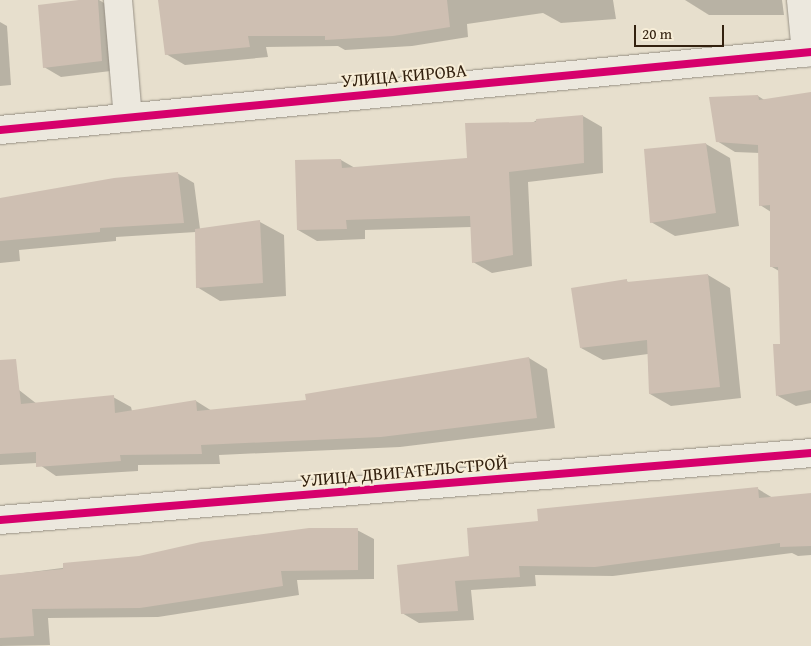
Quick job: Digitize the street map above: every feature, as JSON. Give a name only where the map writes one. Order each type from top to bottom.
[{"type":"street","points":[[118,0],[128,118]]},
{"type":"street","points":[[801,0],[809,53]]},
{"type":"street","name":"УЛИЦА КИРОВА","points":[[0,130],[809,53]]},
{"type":"street","name":"УЛИЦА ДВИГАТЕЛЬСТРОЙ","points":[[0,520],[811,453]]},
{"type":"building","points":[[79,0],[98,0],[102,61],[43,68],[38,5]]},
{"type":"building","points":[[158,0],[447,0],[450,27],[393,36],[325,40],[325,36],[248,36],[250,47],[165,55]]},
{"type":"building","points":[[811,92],[811,390],[776,396],[773,344],[780,344],[778,267],[770,267],[770,205],[759,206],[758,145],[716,142],[709,97],[758,95],[759,100]]},
{"type":"building","points":[[583,115],[584,163],[509,172],[513,255],[472,263],[470,216],[346,220],[347,229],[297,230],[295,160],[341,159],[342,168],[467,158],[465,123],[536,122],[536,119]]},
{"type":"building","points":[[706,143],[716,213],[650,223],[644,149]]},
{"type":"building","points":[[178,172],[184,223],[100,228],[100,232],[0,241],[0,198],[114,178]]},
{"type":"building","points":[[260,220],[263,283],[196,288],[195,229]]},
{"type":"building","points":[[708,274],[720,387],[649,394],[647,340],[580,348],[571,288],[627,279],[627,282]]},
{"type":"building","points":[[529,357],[537,418],[381,437],[201,445],[202,454],[120,455],[121,461],[36,467],[36,452],[0,454],[0,360],[16,359],[21,404],[114,395],[115,413],[196,400],[197,411],[306,400],[305,394]]},
{"type":"building","points":[[758,487],[759,498],[811,493],[811,546],[780,547],[780,543],[595,567],[519,566],[520,577],[455,581],[458,611],[401,614],[397,565],[469,556],[467,528],[538,521],[537,509]]},
{"type":"building","points":[[309,528],[358,528],[358,570],[281,571],[283,586],[140,608],[32,609],[34,636],[0,638],[0,575],[63,569],[63,563],[139,556],[201,542]]},
{"type":"cycle path","points":[[0,130],[811,52]]},
{"type":"cycle path","points":[[0,520],[811,453]]}]
